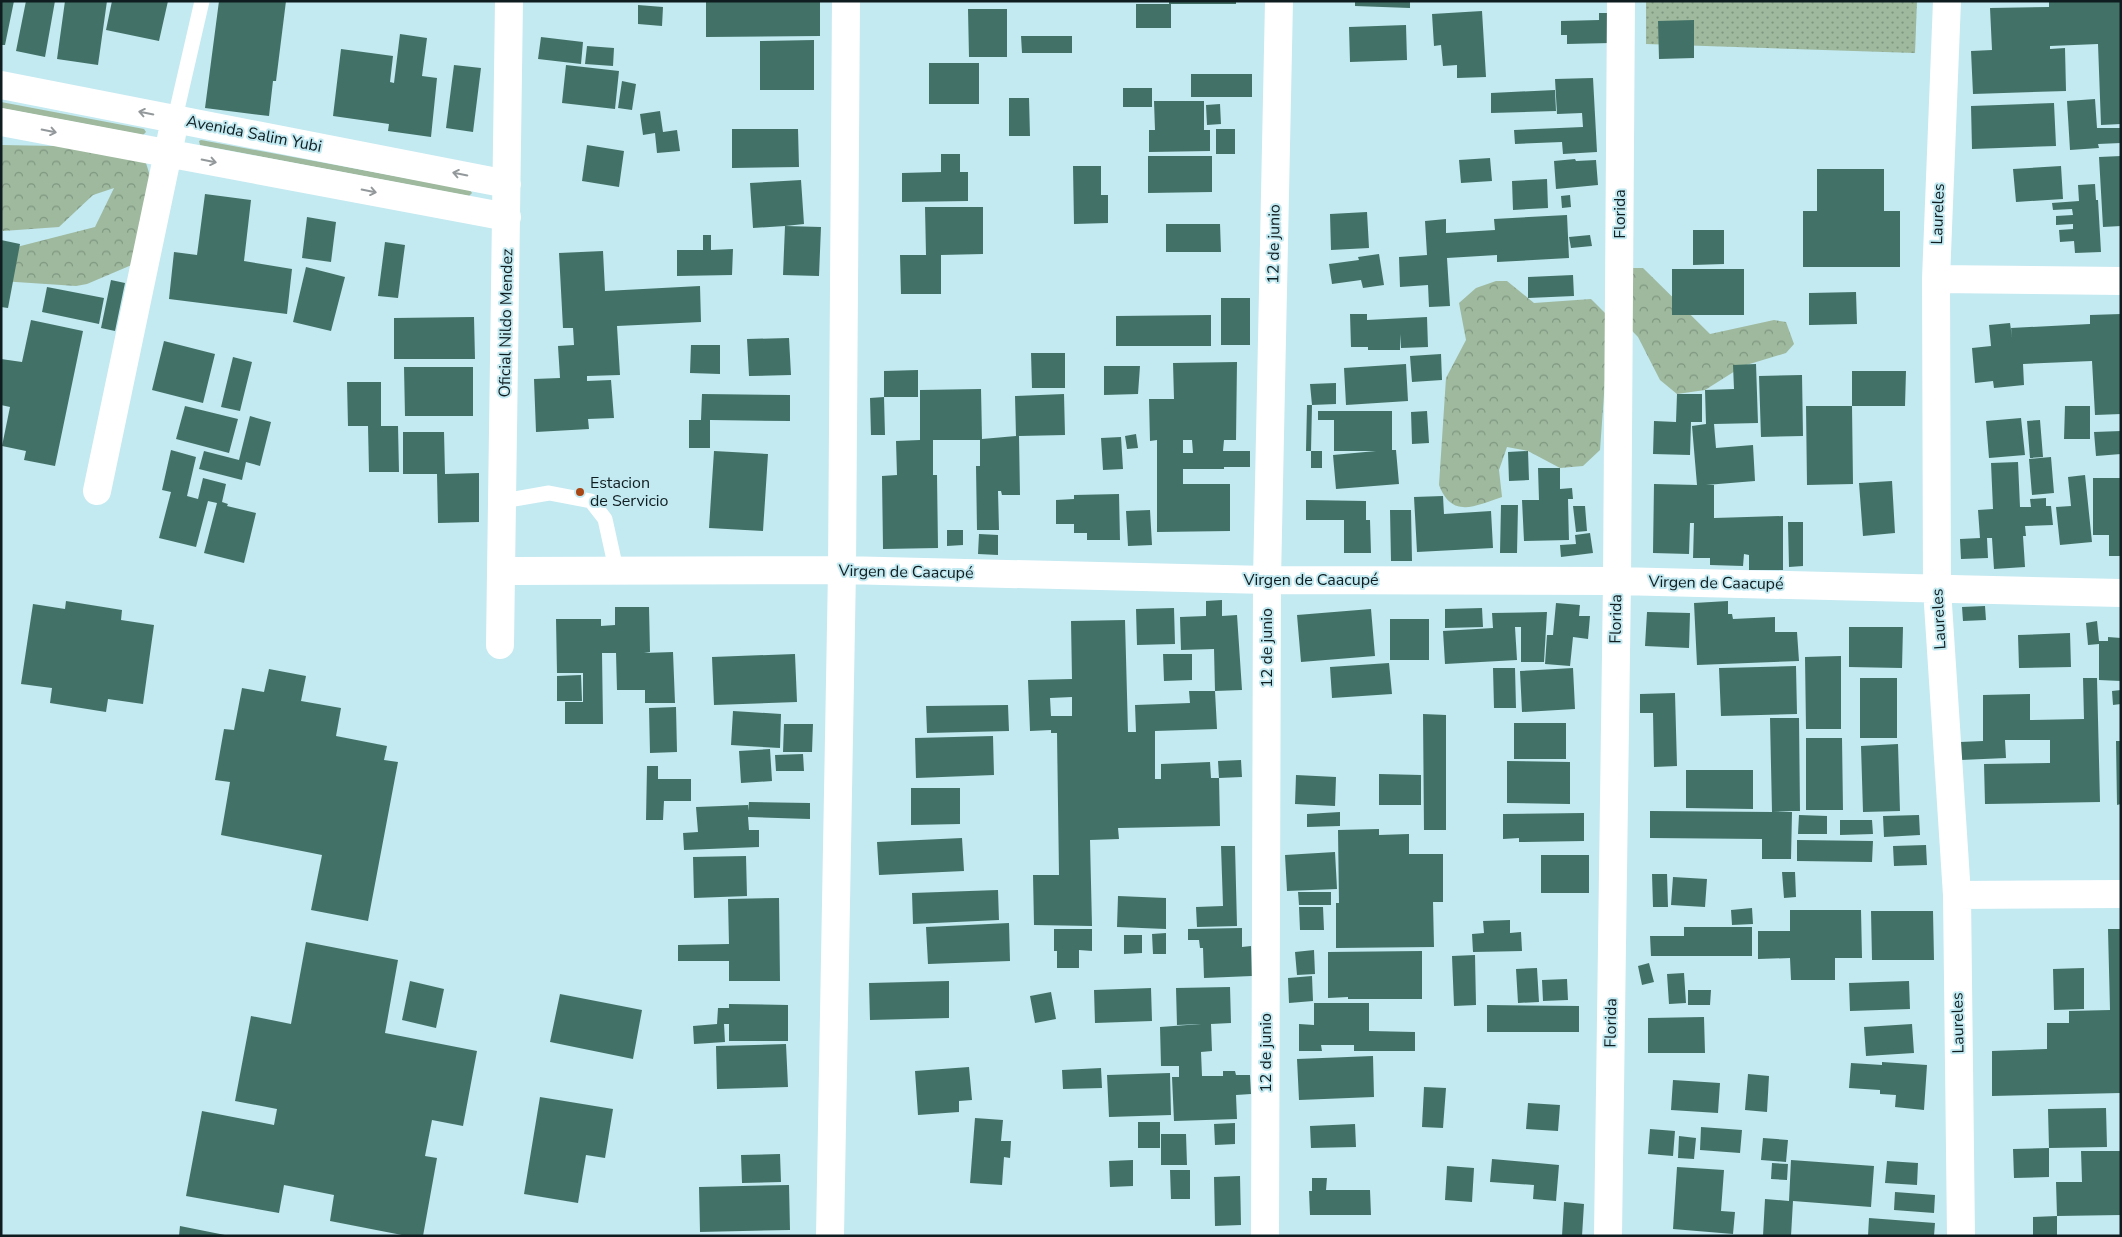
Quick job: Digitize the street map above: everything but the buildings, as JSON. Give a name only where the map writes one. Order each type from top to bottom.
[{"type":"street","name":"Oficial Nildo Mendez","points":[[500,645],[509,1]]},
{"type":"street","points":[[830,1236],[842,570],[846,1]]},
{"type":"street","name":"12 de junio","points":[[1265,1236],[1267,580],[1279,1]]},
{"type":"street","name":"Florida","points":[[1608,1236],[1617,581],[1621,1]]},
{"type":"street","name":"Laureles","points":[[1947,1],[1936,279],[1937,589],[1956,894],[1961,1236]]},
{"type":"street","name":"Avenida Salim Yubi","points":[[1,85],[507,184]]},
{"type":"street","points":[[97,491],[175,118]]},
{"type":"street","points":[[1,122],[507,217]]},
{"type":"street","points":[[1936,279],[2121,281]]},
{"type":"street","name":"Virgen de Caacupé","points":[[502,571],[616,569],[842,570],[1267,580],[1617,581],[2121,593]]},
{"type":"street","points":[[1956,894],[2121,894]]},
{"type":"lane","points":[[175,118],[202,1]]},
{"type":"lane","points":[[503,501],[550,493],[590,501],[605,519],[616,569]]},
{"type":"green space","points":[[1646,1],[1917,1],[1915,53],[1646,44]]},
{"type":"green space","points":[[1,102],[144,129],[146,132],[143,135],[1,108]]},
{"type":"green space","points":[[199,141],[470,190],[472,193],[469,196],[200,145]]},
{"type":"green space","points":[[1,145],[110,147],[145,160],[152,182],[141,261],[87,284],[76,286],[1,281],[1,251],[95,227],[114,188],[93,195],[59,227],[3,231],[1,228]]},
{"type":"green space","points":[[1621,268],[1643,268],[1710,334],[1774,320],[1786,322],[1794,344],[1786,353],[1743,366],[1705,390],[1677,394],[1660,380],[1638,337],[1611,309]]},
{"type":"green space","points":[[1496,281],[1507,281],[1534,303],[1591,299],[1607,315],[1609,325],[1600,450],[1583,466],[1560,468],[1528,451],[1507,447],[1499,470],[1502,497],[1474,506],[1458,506],[1444,496],[1439,485],[1446,378],[1466,340],[1459,303],[1476,288]]},
{"type":"place","name":"Estacion de Servicio","points":[[580,492]]}]
